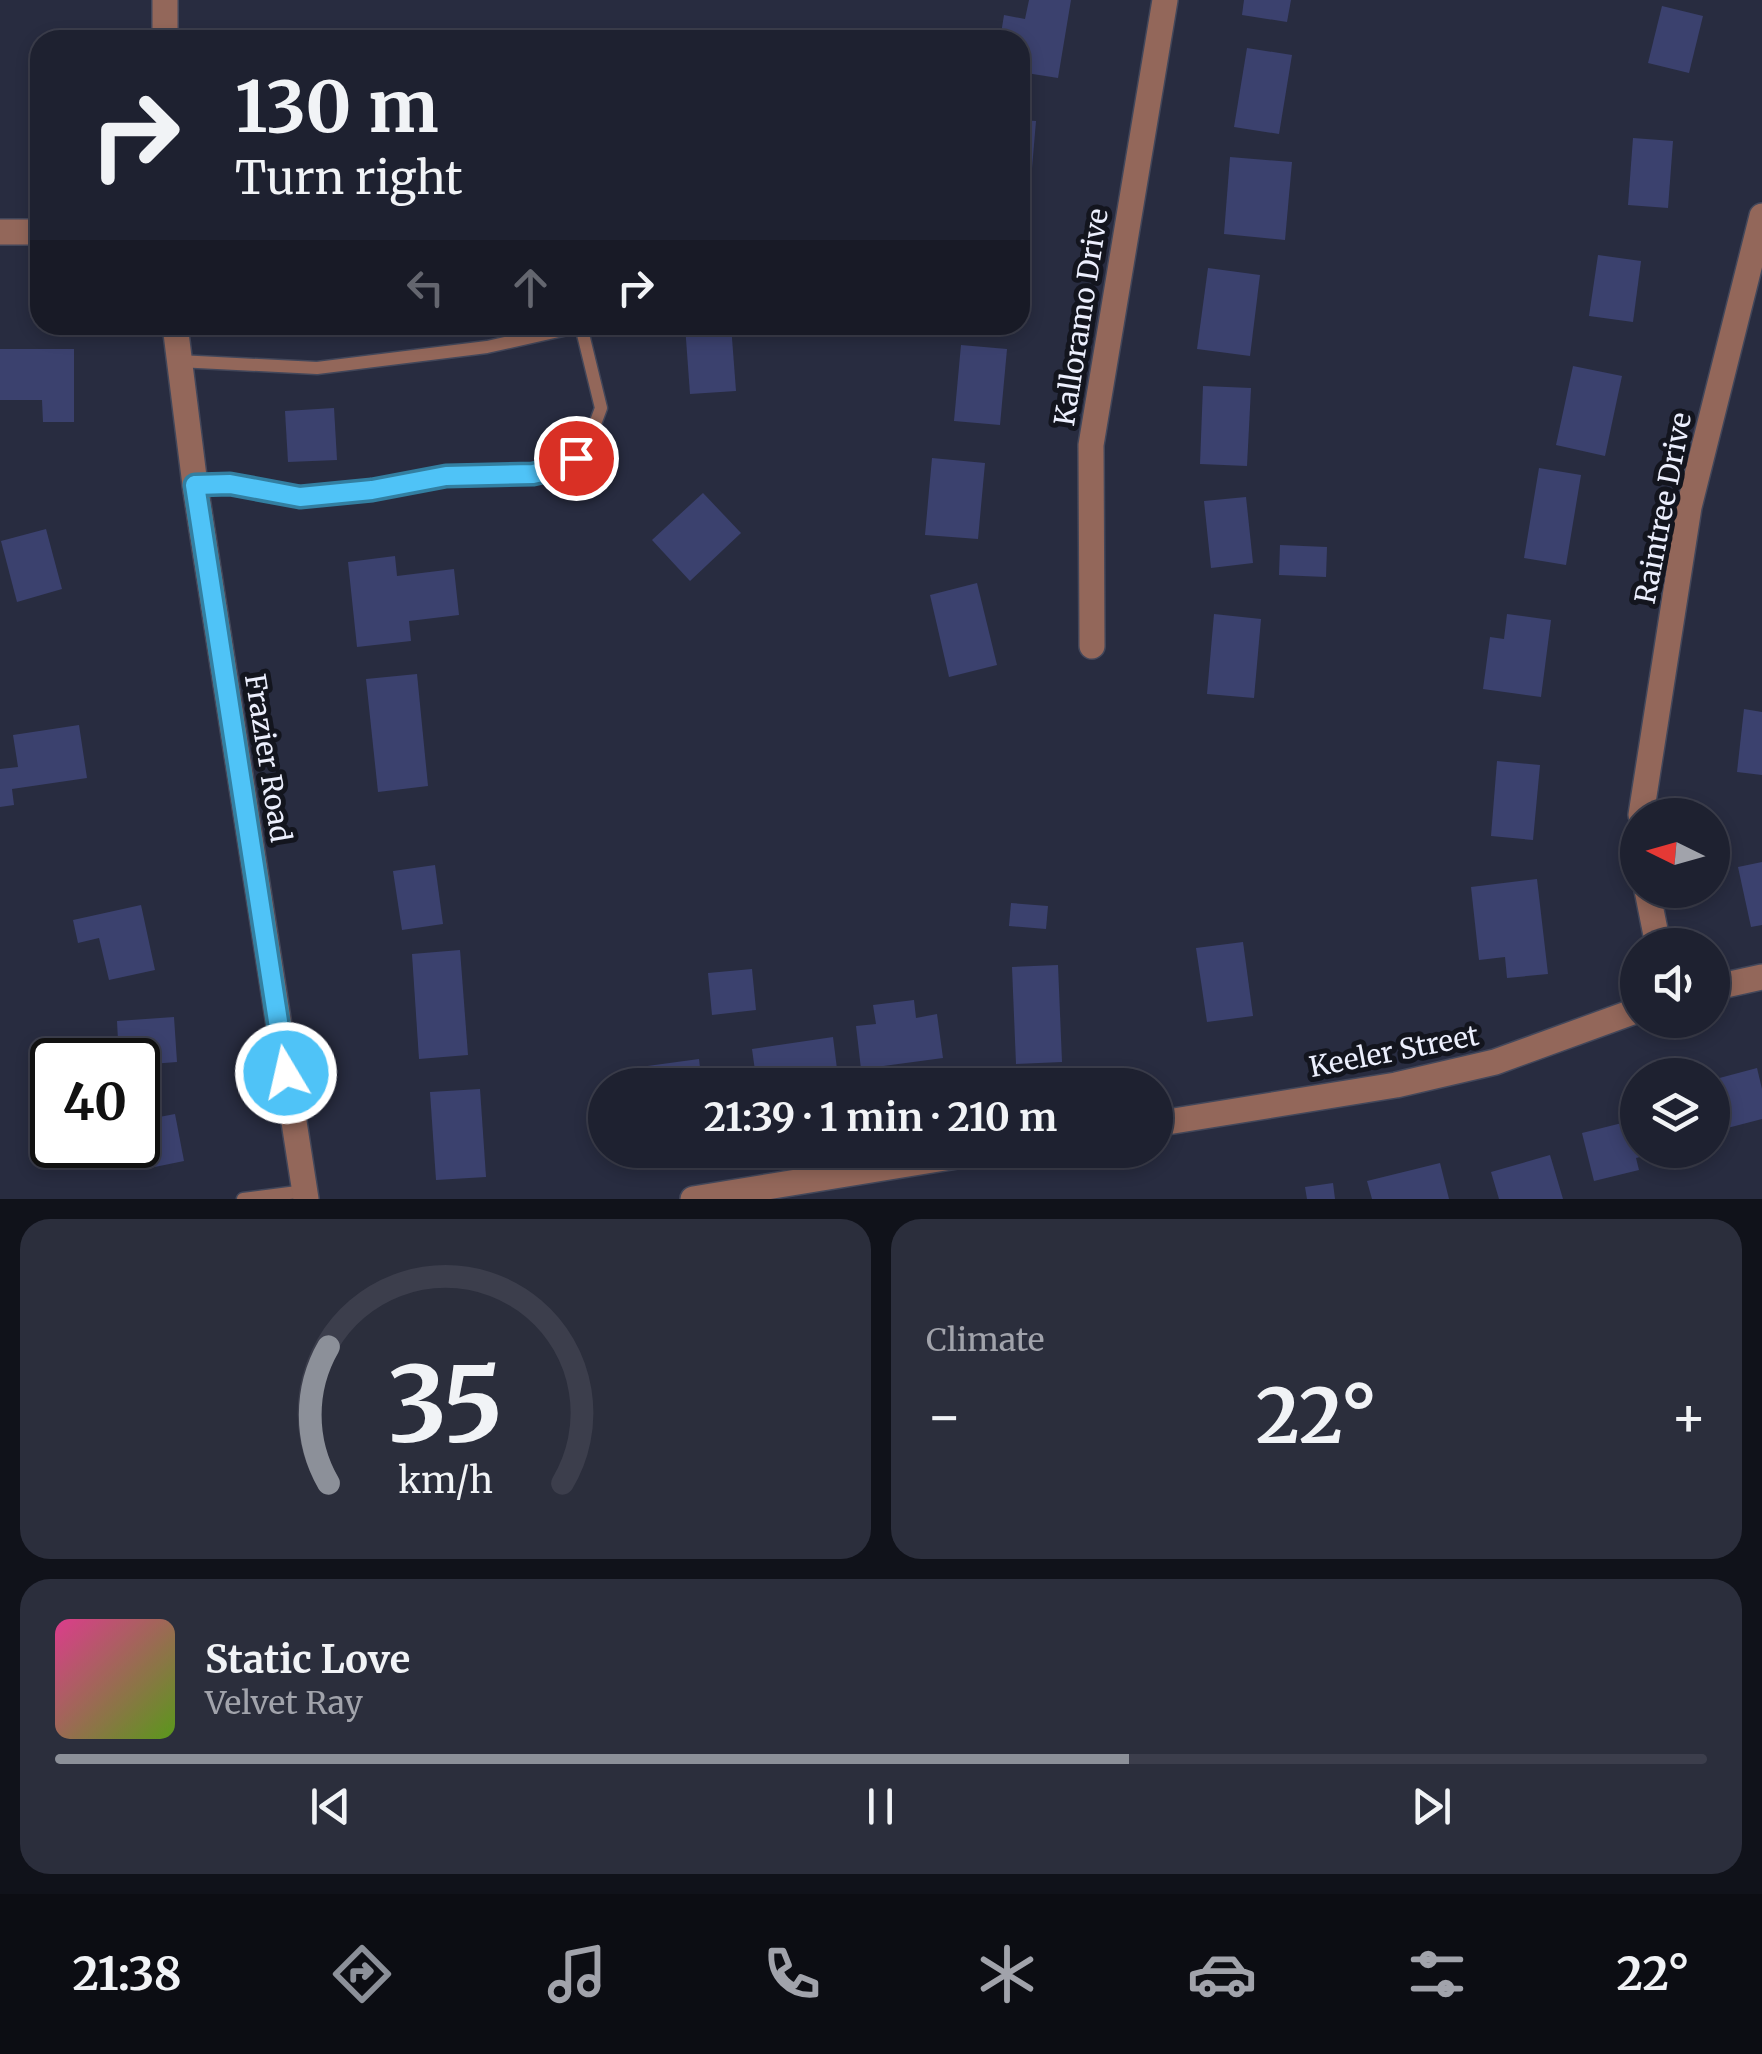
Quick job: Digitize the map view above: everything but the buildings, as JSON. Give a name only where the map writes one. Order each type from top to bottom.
[{"type":"street","points":[[165,0],[165,30]]},
{"type":"street","name":"Kalloramo Drive","points":[[1092,646],[1090,444],[1165,0]]},
{"type":"street","name":"Raintree Drive","points":[[1644,798],[1689,507],[1762,216]]},
{"type":"street","points":[[0,232],[30,232]]},
{"type":"street","name":"Frazier Road","points":[[176,335],[195,485],[305,1195]]},
{"type":"street","points":[[1730,984],[1762,978]]},
{"type":"street","name":"Keeler Street","points":[[1173,1121],[1396,1085],[1495,1062],[1620,1017]]},
{"type":"street","points":[[692,1199],[786,1192],[905,1168]]},
{"type":"lane","points":[[178,362],[316,368],[487,347],[541,335]]},
{"type":"lane","points":[[195,485],[230,484],[300,497],[372,490],[446,476],[533,474],[560,468],[576,458],[601,408],[583,335]]},
{"type":"lane","points":[[243,1199],[305,1195]]},
{"type":"route","points":[[286,1073],[195,485],[230,484],[300,497],[372,490],[446,476],[533,474],[560,468],[576,458]]}]
